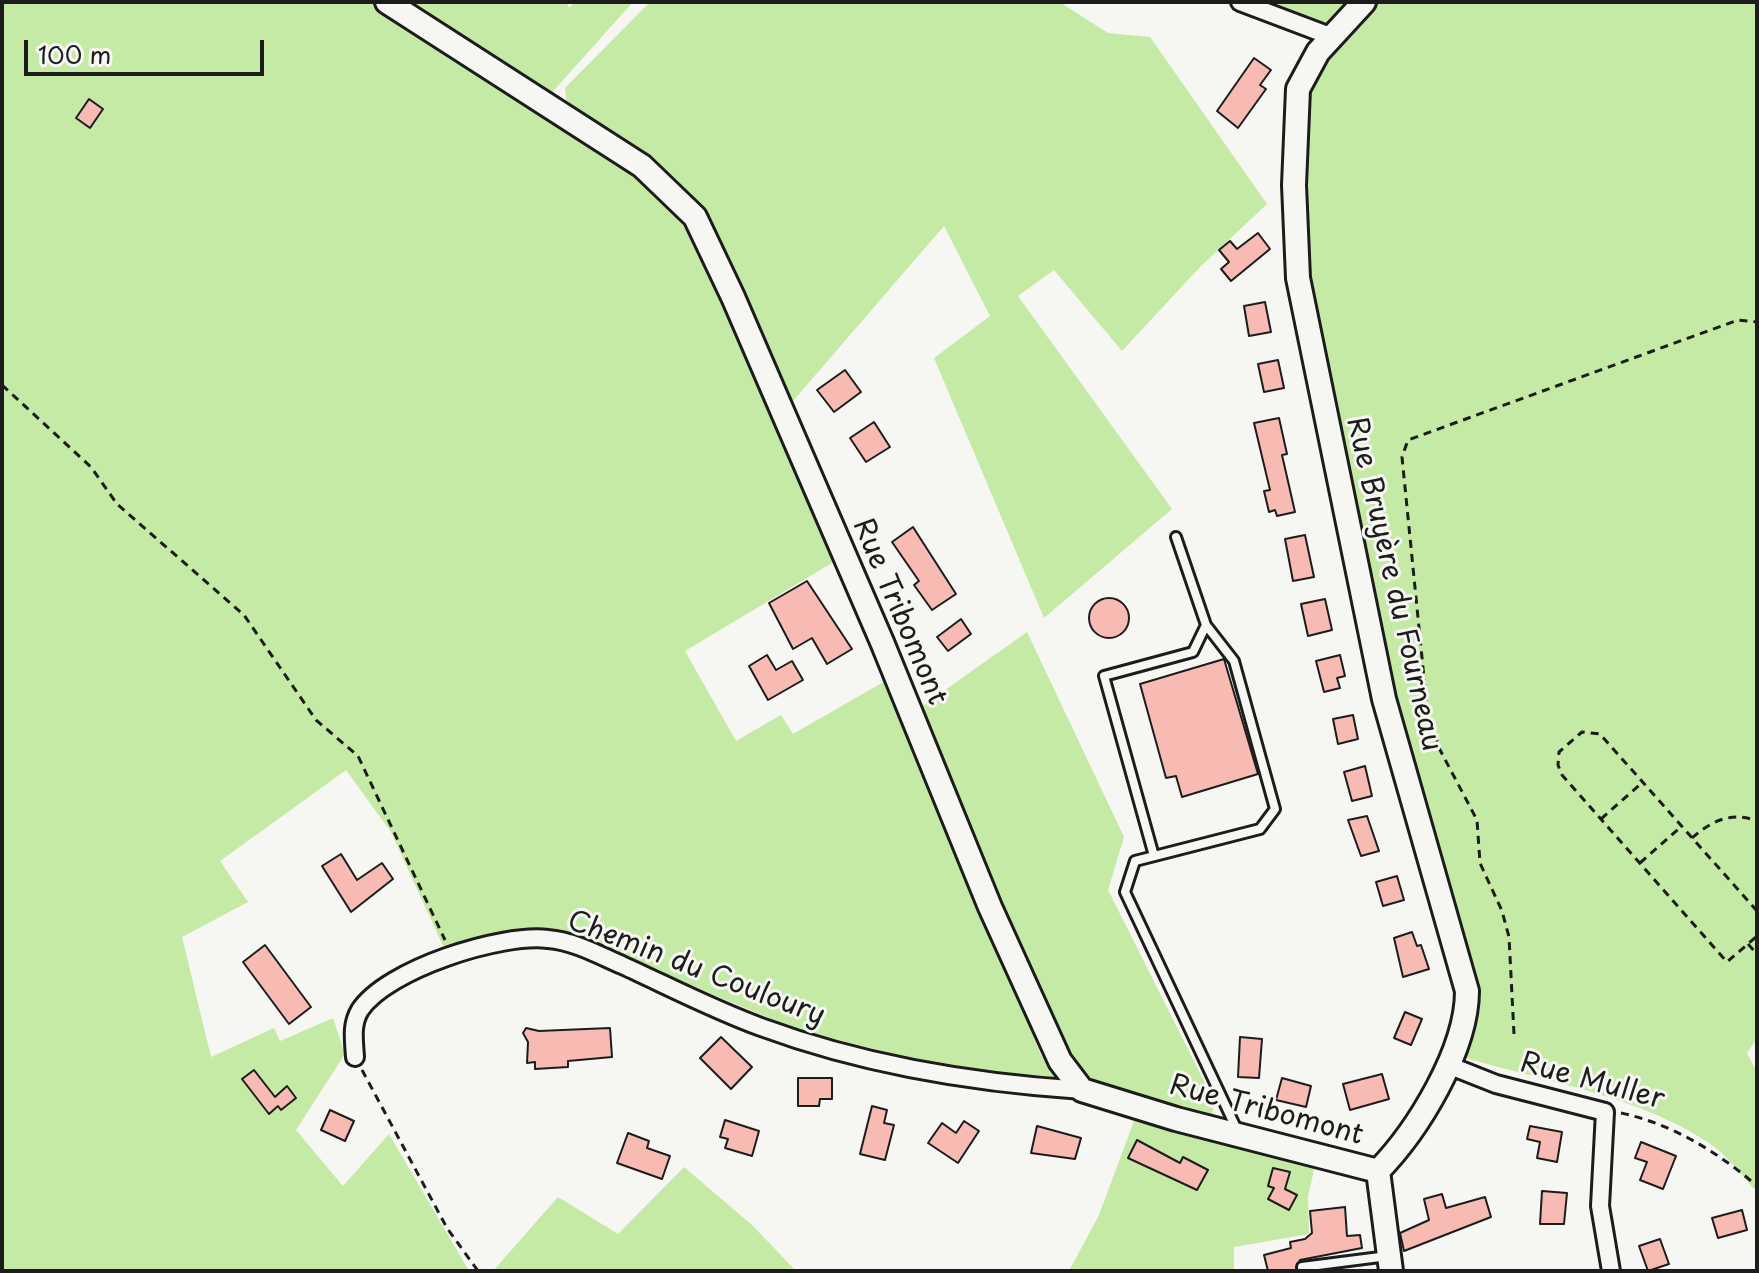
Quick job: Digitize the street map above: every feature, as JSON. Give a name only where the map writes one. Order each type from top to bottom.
[{"type":"street","name":"Rue Tribomont","points":[[387,2],[642,166],[695,217],[733,297],[882,642],[990,907],[1060,1061],[1082,1090],[1378,1171]]},
{"type":"street","points":[[1240,2],[1330,36]]},
{"type":"street","name":"Rue Bruyère du Fourneau","points":[[1364,2],[1330,36],[1306,70],[1295,109],[1298,278],[1384,699],[1467,991],[1463,1029],[1448,1065],[1403,1142],[1378,1171]]},
{"type":"street","name":"Chemin du Couloury","points":[[355,1057],[352,1030],[360,1010],[376,993],[450,955],[511,939],[564,941],[759,1026],[812,1044],[964,1078],[1082,1090]]},
{"type":"street","name":"Rue Muller","points":[[1448,1065],[1496,1084],[1605,1112]]},
{"type":"street","points":[[1605,1112],[1600,1206],[1611,1271]]},
{"type":"street","points":[[1378,1171],[1390,1264]]},
{"type":"lane","points":[[1176,537],[1206,625],[1234,661],[1275,809],[1260,829],[1135,861],[1125,892],[1239,1135]]},
{"type":"lane","points":[[1154,856],[1104,676],[1193,652],[1206,625]]},
{"type":"lane","points":[[1302,1271],[1302,1267],[1390,1264]]},
{"type":"path","points":[[1514,1034],[1509,937],[1502,911],[1480,863],[1477,820],[1439,748],[1427,708],[1402,457],[1408,440],[1738,320],[1757,322]]},
{"type":"path","points":[[2,385],[91,467],[117,504],[244,615],[316,720],[358,756],[450,955]]},
{"type":"path","points":[[1757,911],[1600,734],[1582,732],[1559,752],[1558,765],[1562,775],[1727,962],[1757,936]]},
{"type":"path","points":[[1601,819],[1643,782]]},
{"type":"path","points":[[1692,838],[1715,821],[1732,817],[1757,821]]},
{"type":"path","points":[[1640,863],[1682,826]]},
{"type":"path","points":[[1748,944],[1757,954]]},
{"type":"path","points":[[355,1057],[439,1215],[478,1271]]},
{"type":"path","name":"Rue Muller","points":[[1605,1112],[1650,1119],[1738,1170],[1757,1186]]},
{"type":"green space","points":[[2,2],[567,2],[569,8],[575,2],[633,2],[548,97],[647,176],[696,236],[837,560],[685,651],[736,741],[781,715],[793,734],[887,680],[1041,1055],[1056,1074],[1049,1082],[936,1064],[800,1031],[600,947],[530,932],[443,946],[391,832],[346,770],[220,861],[248,902],[182,937],[211,1057],[274,1028],[280,1041],[333,1018],[345,1054],[296,1130],[343,1186],[389,1134],[469,1271],[2,1271]]},
{"type":"green space","points":[[650,2],[1066,2],[1064,5],[1108,33],[1150,37],[1267,204],[1200,267],[1122,351],[1054,270],[1018,296],[1172,509],[1044,618],[934,358],[990,316],[944,226],[787,408],[715,231],[672,179],[567,106],[565,88]]},
{"type":"green space","points":[[1268,2],[1354,2],[1331,25]]},
{"type":"green space","points":[[1375,2],[1757,2],[1757,1038],[1747,1053],[1757,1072],[1757,1192],[1716,1148],[1652,1113],[1590,1091],[1463,1057],[1475,1013],[1473,971],[1380,638],[1323,369],[1306,257],[1304,121],[1314,76],[1326,54]]},
{"type":"green space","points":[[1027,632],[1124,837],[1108,890],[1214,1101],[1212,1120],[1109,1092],[1066,1059],[914,712]]},
{"type":"green space","points":[[1134,1121],[1315,1166],[1308,1196],[1309,1234],[1234,1247],[1234,1271],[1069,1271],[1099,1215]]},
{"type":"green space","points":[[684,1167],[752,1225],[796,1271],[493,1271],[558,1197],[618,1234]]},
{"type":"building","points":[[1254,58],[1271,70],[1260,85],[1266,89],[1238,128],[1217,111]]},
{"type":"building","points":[[89,99],[103,109],[90,128],[76,118]]},
{"type":"building","points":[[1258,233],[1270,249],[1231,281],[1221,269],[1229,262],[1219,250],[1230,241],[1237,249]]},
{"type":"building","points":[[1265,302],[1271,332],[1249,336],[1244,306]]},
{"type":"building","points":[[1278,360],[1284,388],[1264,392],[1258,364]]},
{"type":"building","points":[[845,370],[861,392],[834,412],[817,390]]},
{"type":"building","points":[[1279,418],[1287,454],[1282,455],[1295,512],[1277,516],[1275,510],[1269,512],[1264,491],[1270,490],[1254,423]]},
{"type":"building","points":[[874,422],[890,447],[866,462],[850,438]]},
{"type":"building","points":[[913,527],[956,594],[932,610],[914,585],[919,581],[892,542]]},
{"type":"building","points":[[1305,535],[1314,577],[1293,581],[1285,539]]},
{"type":"building","points":[[807,581],[852,649],[827,664],[812,638],[793,649],[769,603]]},
{"type":"building","points":[[1109,598],[1123,604],[1129,618],[1123,632],[1109,638],[1095,632],[1089,618],[1095,604]]},
{"type":"building","points":[[1325,599],[1332,630],[1308,636],[1301,604]]},
{"type":"building","points":[[961,619],[971,634],[948,651],[937,637]]},
{"type":"building","points":[[767,655],[776,670],[792,661],[803,680],[768,700],[749,666]]},
{"type":"building","points":[[1340,655],[1345,676],[1337,678],[1340,688],[1324,692],[1316,661]]},
{"type":"building","points":[[1224,659],[1258,774],[1182,797],[1176,776],[1166,778],[1140,684]]},
{"type":"building","points":[[1353,715],[1358,739],[1338,744],[1333,719]]},
{"type":"building","points":[[1365,766],[1372,796],[1352,801],[1344,772]]},
{"type":"building","points":[[1367,816],[1379,851],[1361,856],[1348,820]]},
{"type":"building","points":[[341,854],[357,880],[382,863],[393,879],[351,912],[322,866]]},
{"type":"building","points":[[1397,876],[1404,900],[1383,906],[1376,882]]},
{"type":"building","points":[[1412,932],[1417,946],[1421,945],[1429,969],[1403,977],[1394,938]]},
{"type":"building","points":[[265,945],[311,1007],[289,1024],[243,962]]},
{"type":"building","points":[[1405,1012],[1422,1019],[1411,1045],[1394,1038]]},
{"type":"building","points":[[526,1028],[539,1031],[610,1028],[612,1057],[568,1061],[568,1067],[535,1069],[535,1062],[527,1063],[528,1042],[523,1033]]},
{"type":"building","points":[[721,1037],[752,1067],[731,1089],[700,1058]]},
{"type":"building","points":[[1240,1037],[1262,1039],[1259,1078],[1238,1077]]},
{"type":"building","points":[[254,1070],[275,1097],[287,1086],[296,1098],[281,1110],[278,1106],[269,1114],[242,1079]]},
{"type":"building","points":[[1382,1074],[1389,1099],[1350,1110],[1343,1084]]},
{"type":"building","points":[[798,1078],[832,1078],[832,1099],[820,1099],[819,1106],[798,1106]]},
{"type":"building","points":[[1282,1078],[1311,1086],[1306,1107],[1276,1100]]},
{"type":"building","points":[[872,1106],[887,1110],[884,1123],[894,1125],[885,1160],[860,1154]]},
{"type":"building","points":[[330,1110],[354,1121],[345,1141],[321,1130]]},
{"type":"building","points":[[725,1120],[759,1131],[752,1156],[725,1148],[728,1139],[720,1137]]},
{"type":"building","points":[[964,1121],[979,1131],[958,1163],[928,1143],[942,1123],[956,1133]]},
{"type":"building","points":[[1037,1126],[1081,1138],[1075,1159],[1031,1153]]},
{"type":"building","points":[[1530,1126],[1562,1132],[1557,1162],[1537,1158],[1540,1142],[1527,1139]]},
{"type":"building","points":[[628,1133],[649,1141],[647,1148],[670,1156],[662,1179],[617,1163]]},
{"type":"building","points":[[1137,1140],[1180,1163],[1183,1157],[1208,1170],[1197,1190],[1128,1158]]},
{"type":"building","points":[[1641,1142],[1676,1156],[1663,1189],[1640,1180],[1647,1162],[1635,1158]]},
{"type":"building","points":[[1273,1168],[1290,1172],[1285,1189],[1297,1195],[1289,1210],[1268,1199],[1274,1188],[1268,1186]]},
{"type":"building","points":[[1542,1191],[1567,1193],[1564,1224],[1540,1224]]},
{"type":"building","points":[[1442,1194],[1446,1208],[1485,1197],[1491,1217],[1404,1251],[1400,1233],[1429,1220],[1424,1199]]},
{"type":"building","points":[[1345,1207],[1347,1236],[1360,1235],[1362,1248],[1300,1260],[1295,1271],[1268,1271],[1264,1255],[1291,1248],[1290,1242],[1305,1239],[1312,1233],[1310,1211]]},
{"type":"building","points":[[1742,1210],[1747,1230],[1718,1238],[1712,1218]]},
{"type":"building","points":[[1660,1239],[1669,1264],[1648,1271],[1639,1246]]}]
